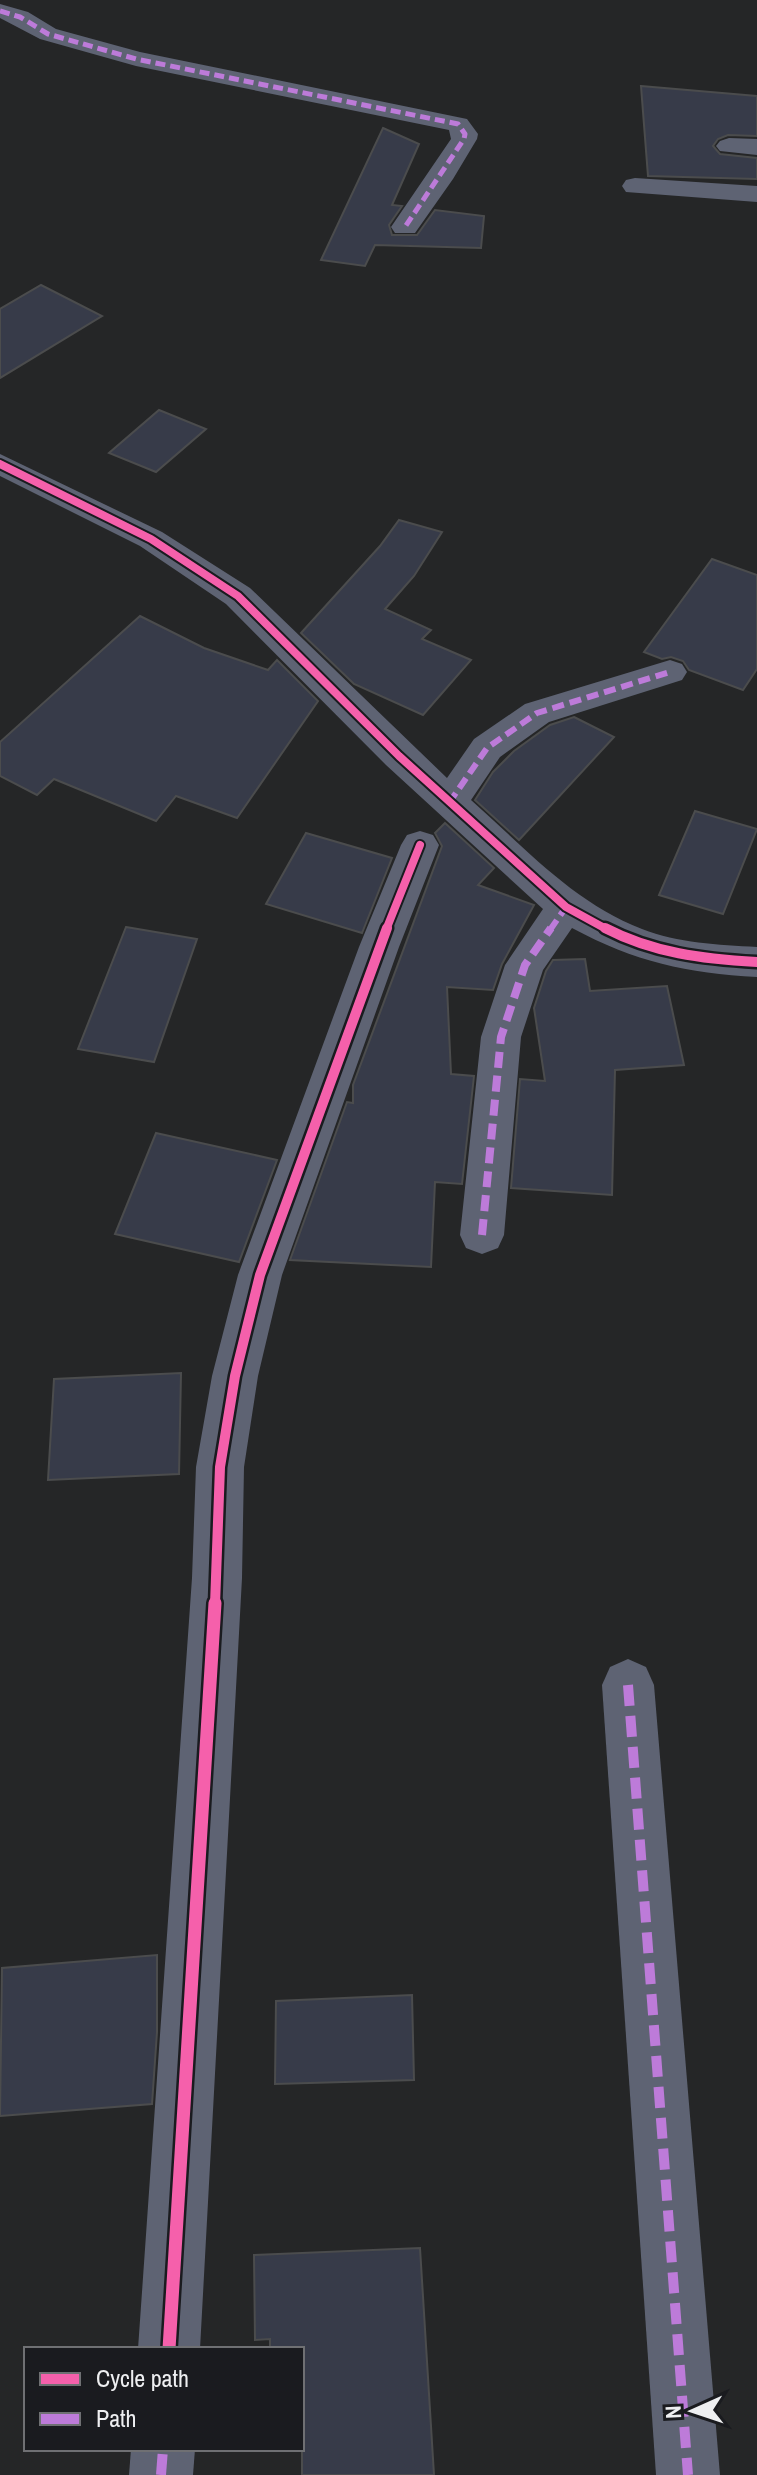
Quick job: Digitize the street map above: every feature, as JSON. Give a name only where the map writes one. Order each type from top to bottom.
[{"type":"street","points":[[0,11],[20,17],[48,34],[136,59],[458,124],[465,134],[464,139],[405,227]]},
{"type":"street","points":[[729,146],[757,147]]},
{"type":"street","points":[[635,186],[757,194]]},
{"type":"street","points":[[0,464],[151,539],[238,596],[449,803],[566,907],[626,939],[663,951],[704,959],[757,962]]},
{"type":"street","points":[[449,803],[487,748],[537,713],[670,672]]},
{"type":"street","points":[[169,2347],[217,1578],[220,1467],[235,1376],[260,1275],[379,947],[420,845]]},
{"type":"street","points":[[482,1235],[501,1037],[525,965],[566,907]]},
{"type":"street","points":[[628,1685],[688,2475]]},
{"type":"street","points":[[161,2475],[163,2451]]},
{"type":"building","points":[[641,86],[757,96],[757,136],[728,135],[718,139],[713,146],[720,154],[757,158],[757,179],[648,176]]},
{"type":"building","points":[[383,128],[419,144],[392,205],[402,206],[389,225],[392,235],[417,235],[435,210],[484,216],[481,248],[375,245],[365,266],[321,260]]},
{"type":"building","points":[[41,285],[102,316],[0,378],[0,309]]},
{"type":"building","points":[[159,410],[206,429],[156,472],[109,453]]},
{"type":"building","points":[[399,520],[442,532],[414,576],[385,609],[431,630],[422,639],[471,660],[423,715],[354,684],[301,633],[380,546]]},
{"type":"building","points":[[712,559],[757,575],[757,669],[743,690],[689,670],[683,661],[671,657],[662,659],[644,652]]},
{"type":"building","points":[[140,616],[204,648],[268,670],[277,660],[318,701],[237,818],[176,796],[156,821],[54,779],[37,795],[0,776],[0,742]]},
{"type":"building","points":[[574,717],[614,737],[519,840],[475,800],[493,772],[514,751],[550,725]]},
{"type":"building","points":[[695,811],[757,829],[723,914],[659,895]]},
{"type":"building","points":[[445,823],[494,868],[478,885],[534,905],[502,964],[493,990],[447,987],[451,1074],[474,1076],[462,1184],[435,1182],[431,1267],[290,1260],[347,1102],[353,1103],[353,1085],[442,846],[435,833]]},
{"type":"building","points":[[306,833],[392,858],[362,933],[266,904]]},
{"type":"building","points":[[126,927],[197,939],[154,1062],[78,1049]]},
{"type":"building","points":[[585,959],[590,991],[667,986],[684,1065],[615,1070],[612,1195],[511,1188],[520,1079],[545,1081],[534,1008],[546,971],[553,960]]},
{"type":"building","points":[[156,1133],[277,1160],[239,1262],[115,1234]]},
{"type":"building","points":[[181,1373],[179,1474],[48,1480],[54,1379]]},
{"type":"building","points":[[157,1955],[157,2032],[152,2104],[0,2116],[2,1968]]},
{"type":"building","points":[[412,1995],[414,2080],[275,2084],[276,2001]]},
{"type":"building","points":[[420,2248],[434,2475],[302,2475],[304,2347],[270,2347],[270,2339],[255,2340],[254,2255]]},
{"type":"marked path","points":[[0,11],[20,17],[48,34],[136,59],[458,124],[465,134],[464,139],[405,227]]},
{"type":"marked path","points":[[449,803],[487,748],[537,713],[670,672]]},
{"type":"marked path","points":[[482,1235],[501,1037],[525,965],[566,907]]},
{"type":"marked path","points":[[628,1685],[688,2475]]},
{"type":"marked path","points":[[161,2475],[163,2451]]},
{"type":"cycle path","points":[[0,464],[151,539],[238,596],[399,756],[566,907],[626,939],[663,951],[704,959],[757,962]]},
{"type":"cycle path","points":[[169,2347],[217,1578],[220,1467],[235,1376],[260,1275],[379,947],[420,845]]}]
